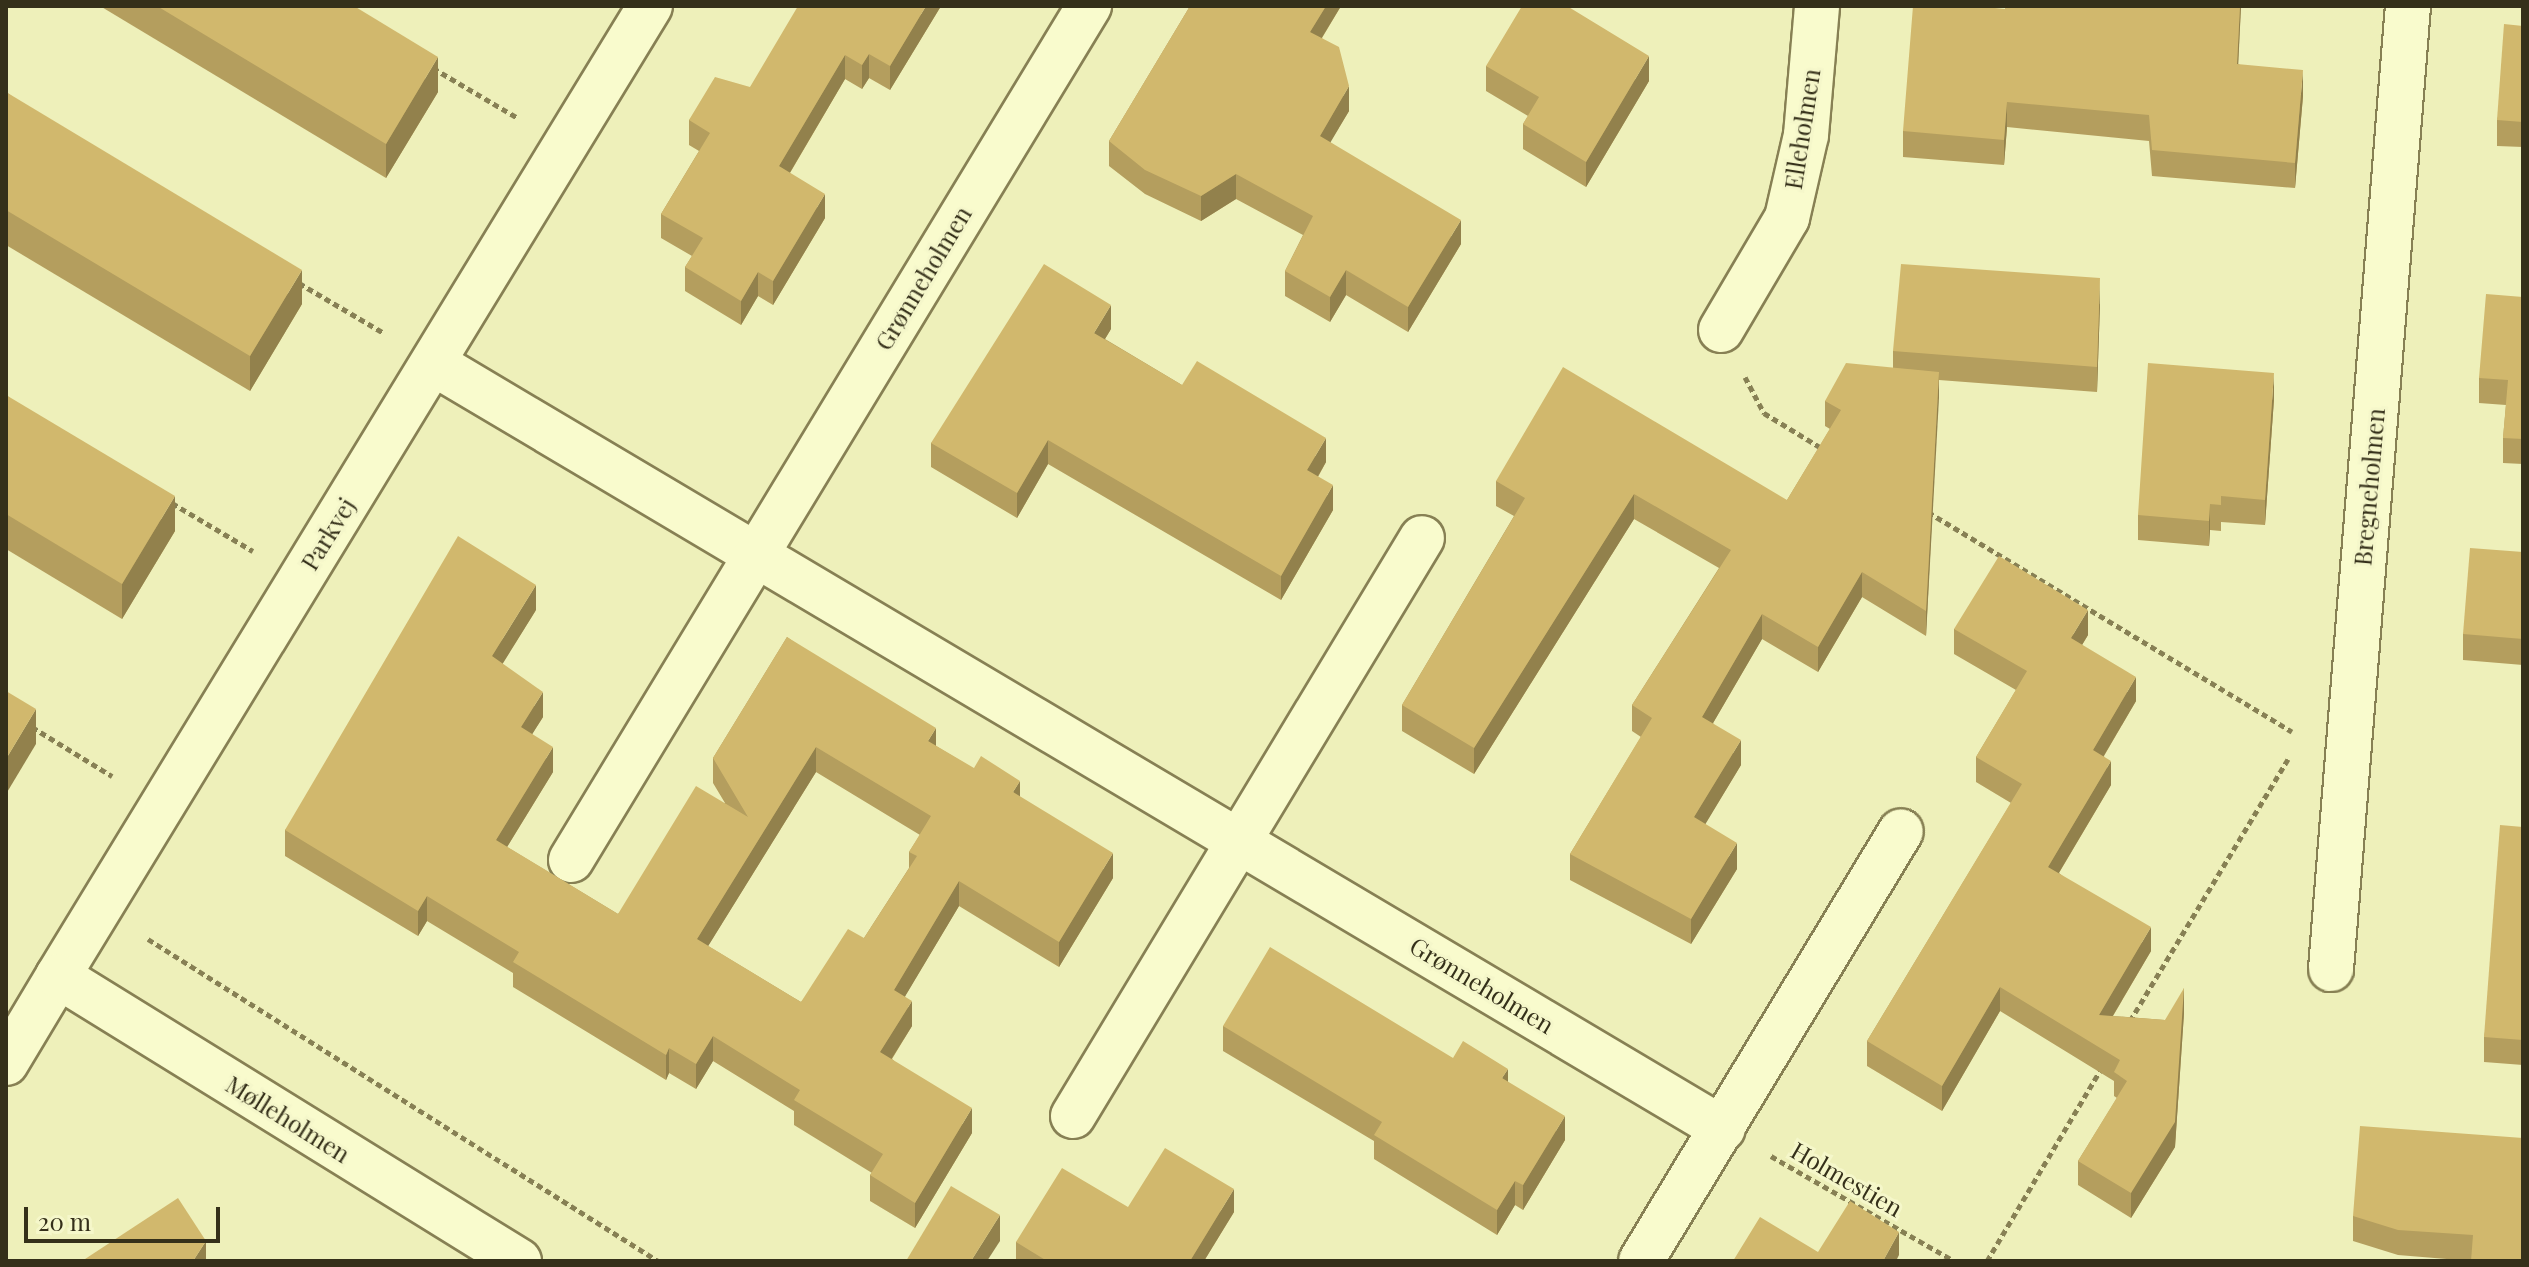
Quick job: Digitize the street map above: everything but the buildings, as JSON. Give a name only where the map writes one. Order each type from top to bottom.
[{"type":"street","name":"Parkvej","points":[[6,1063],[650,6]]},
{"type":"street","name":"Grønneholmen","points":[[571,860],[1089,6]]},
{"type":"street","name":"Elleholmen","points":[[1721,330],[1787,218],[1806,135],[1817,6]]},
{"type":"street","name":"Bregneholmen","points":[[2331,969],[2408,6]]},
{"type":"street","name":"Grønneholmen","points":[[433,363],[758,550],[1723,1129]]},
{"type":"street","points":[[1073,1116],[1422,538]]},
{"type":"street","points":[[1641,1261],[1901,831]]},
{"type":"street","name":"Mølleholmen","points":[[58,976],[519,1261]]},
{"type":"path","points":[[421,60],[565,146]]},
{"type":"path","points":[[286,275],[433,363]]},
{"type":"path","points":[[1721,330],[1764,413],[1831,454]]},
{"type":"path","points":[[166,500],[300,579]]},
{"type":"path","points":[[1911,503],[2301,737],[2348,755]]},
{"type":"path","points":[[19,720],[161,806]]},
{"type":"path","points":[[2121,1036],[2301,737]]},
{"type":"path","points":[[99,909],[658,1261]]},
{"type":"path","points":[[1987,1261],[2105,1062]]},
{"type":"path","name":"Holmestien","points":[[1723,1129],[1954,1261]]}]
